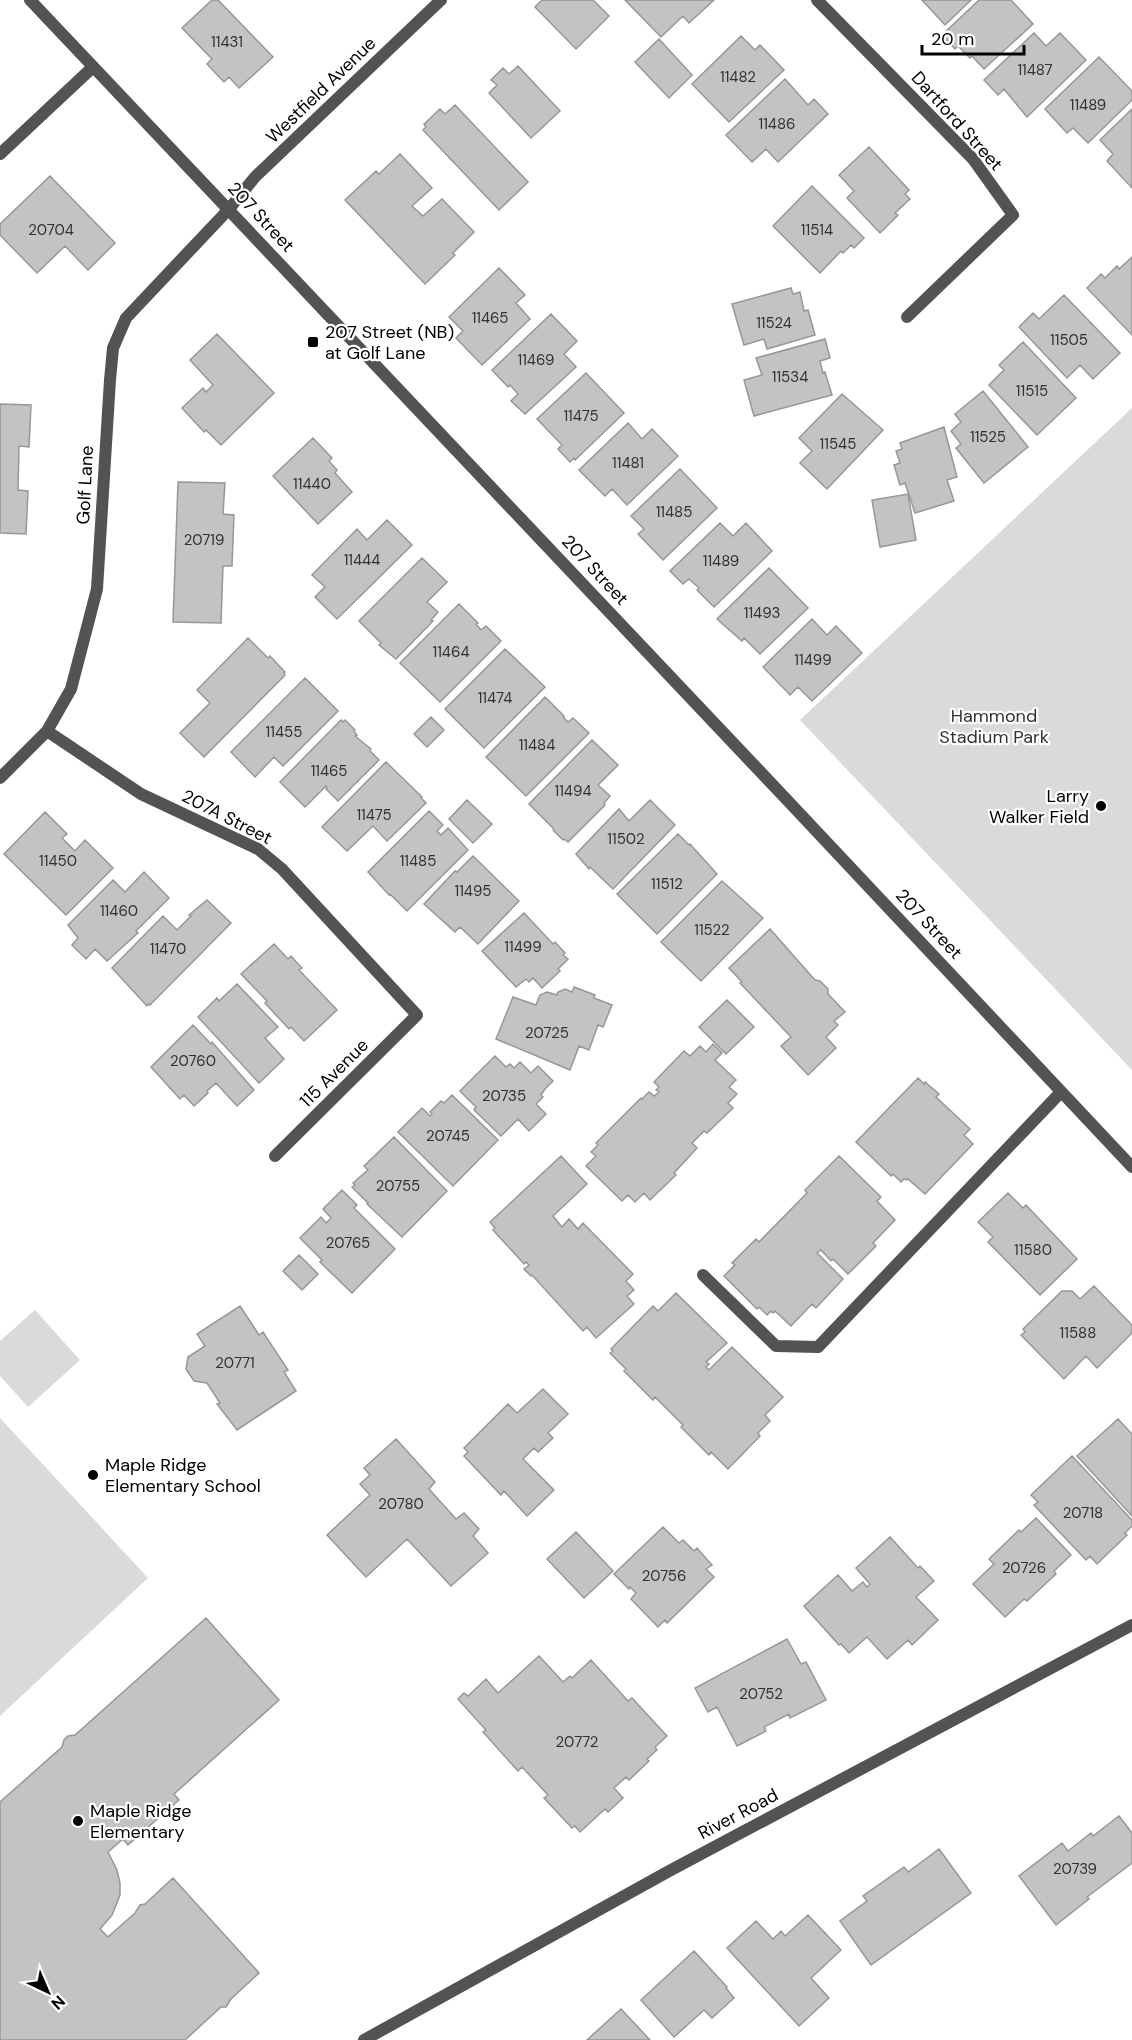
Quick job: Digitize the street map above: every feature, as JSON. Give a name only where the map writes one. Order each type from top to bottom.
[{"type":"street","name":"207 Street","points":[[30,0],[1132,1167]]},
{"type":"street","name":"Westfield Avenue","points":[[229,209],[255,177],[441,0]]},
{"type":"street","name":"Dartford Street","points":[[817,0],[973,159],[1013,215],[907,317]]},
{"type":"street","points":[[0,154],[93,67]]},
{"type":"street","name":"Golf Lane","points":[[0,778],[47,731],[71,689],[97,589],[110,380],[113,348],[118,333],[126,318],[229,209]]},
{"type":"street","name":"207A Street","points":[[47,731],[141,794],[258,849],[282,869],[417,1015]]},
{"type":"street","name":"115 Avenue","points":[[275,1156],[417,1015]]},
{"type":"street","points":[[703,1275],[776,1346],[818,1347],[1062,1092]]},
{"type":"street","name":"River Road","points":[[364,2040],[671,1870],[1132,1625]]},
{"type":"green space","name":"Hammond Stadium Park","points":[[1132,408],[1132,1070],[800,720]]},
{"type":"green space","points":[[35,1310],[80,1360],[28,1407],[0,1376],[0,1341]]},
{"type":"green space","points":[[0,1418],[148,1578],[0,1716]]},
{"type":"building","points":[[212,0],[218,0],[273,57],[239,88],[229,77],[224,82],[207,64],[212,59],[182,28]]},
{"type":"building","points":[[542,0],[593,0],[609,16],[576,49],[535,7]]},
{"type":"building","points":[[625,0],[714,0],[689,23],[683,16],[661,37]]},
{"type":"building","points":[[922,0],[971,0],[945,25]]},
{"type":"building","points":[[979,0],[1011,0],[1033,24],[984,69],[958,46],[955,49],[942,35]]},
{"type":"building","points":[[1034,33],[1046,46],[1060,33],[1086,60],[1027,117],[1004,89],[998,95],[984,80]]},
{"type":"building","points":[[741,36],[755,50],[760,45],[784,70],[729,122],[692,84]]},
{"type":"building","points":[[659,39],[692,75],[669,98],[635,62]]},
{"type":"building","points":[[1099,57],[1132,91],[1132,100],[1088,143],[1073,128],[1067,133],[1045,109]]},
{"type":"building","points":[[518,66],[560,111],[531,138],[489,93],[497,85],[491,80],[503,68],[509,74]]},
{"type":"building","points":[[785,79],[808,105],[814,99],[828,114],[778,162],[766,149],[752,162],[726,135]]},
{"type":"building","points":[[455,105],[528,182],[499,210],[423,130],[426,127],[424,124],[440,109],[445,114]]},
{"type":"building","points":[[1132,109],[1132,188],[1107,161],[1113,154],[1100,140]]},
{"type":"building","points":[[869,147],[909,190],[905,194],[910,199],[895,213],[898,215],[880,233],[847,198],[854,191],[839,175]]},
{"type":"building","points":[[400,154],[432,188],[412,206],[423,216],[442,199],[474,232],[453,253],[455,255],[425,284],[345,200],[376,171],[379,174]]},
{"type":"building","points":[[50,176],[115,243],[88,270],[65,246],[37,273],[0,235],[0,224]]},
{"type":"building","points":[[812,186],[864,238],[854,248],[851,245],[843,253],[841,251],[820,273],[773,226]]},
{"type":"building","points":[[1132,257],[1132,335],[1087,288],[1101,274],[1105,278],[1117,266],[1119,269]]},
{"type":"building","points":[[499,268],[525,295],[516,303],[530,319],[482,365],[456,338],[463,331],[449,317]]},
{"type":"building","points":[[791,288],[793,294],[800,292],[804,311],[808,310],[815,335],[767,349],[764,339],[744,345],[732,304]]},
{"type":"building","points":[[1064,295],[1120,353],[1093,379],[1080,365],[1067,378],[1019,327],[1033,313],[1039,319]]},
{"type":"building","points":[[551,314],[577,341],[564,354],[576,367],[525,414],[511,401],[518,394],[492,370]]},
{"type":"building","points":[[217,334],[274,393],[221,445],[206,430],[204,432],[182,408],[203,388],[206,392],[213,385],[190,360]]},
{"type":"building","points":[[825,339],[830,358],[820,361],[832,395],[754,416],[744,380],[762,375],[756,358]]},
{"type":"building","points":[[1023,342],[1076,398],[1037,435],[989,385],[1004,370],[999,365]]},
{"type":"building","points":[[586,373],[624,413],[575,460],[574,458],[570,462],[558,449],[562,445],[537,419]]},
{"type":"building","points":[[983,391],[1028,447],[984,483],[956,448],[961,444],[951,431],[961,422],[955,414]]},
{"type":"building","points":[[842,394],[883,430],[827,489],[800,463],[812,451],[799,438]]},
{"type":"building","points":[[0,404],[31,405],[29,447],[19,446],[18,490],[28,491],[26,534],[0,533]]},
{"type":"building","points":[[628,423],[642,439],[652,429],[678,456],[627,505],[612,489],[605,496],[579,470]]},
{"type":"building","points":[[944,427],[957,477],[947,480],[954,501],[915,513],[905,483],[900,485],[894,465],[900,463],[896,451],[902,449],[900,443]]},
{"type":"building","points":[[313,438],[332,458],[329,461],[337,470],[335,473],[352,492],[318,524],[273,476]]},
{"type":"building","points":[[680,469],[717,508],[663,560],[638,534],[644,529],[631,516]]},
{"type":"building","points":[[178,482],[225,483],[223,514],[234,515],[232,566],[223,566],[221,623],[173,622]]},
{"type":"building","points":[[908,494],[916,540],[880,547],[872,500]]},
{"type":"building","points":[[387,520],[412,545],[337,619],[315,597],[325,587],[312,575],[357,529],[367,540]]},
{"type":"building","points":[[720,523],[733,536],[746,523],[772,551],[714,607],[689,579],[683,584],[670,571]]},
{"type":"building","points":[[422,558],[447,582],[427,602],[438,612],[431,620],[433,621],[396,659],[379,645],[381,643],[359,621]]},
{"type":"building","points":[[769,568],[808,608],[760,654],[744,638],[742,641],[717,619]]},
{"type":"building","points":[[459,604],[478,623],[476,624],[481,630],[486,626],[501,641],[440,702],[400,663]]},
{"type":"building","points":[[812,619],[827,635],[836,626],[862,653],[812,701],[798,687],[790,695],[763,667]]},
{"type":"building","points":[[248,638],[268,658],[270,656],[285,672],[285,675],[204,757],[180,733],[210,703],[197,690]]},
{"type":"building","points":[[505,649],[545,687],[484,748],[445,709]]},
{"type":"building","points":[[305,678],[338,711],[283,766],[274,757],[255,777],[231,752]]},
{"type":"building","points":[[545,697],[568,722],[573,718],[589,733],[526,796],[486,757]]},
{"type":"building","points":[[431,717],[444,730],[427,747],[414,734]]},
{"type":"building","points":[[341,720],[343,722],[345,720],[355,730],[357,735],[355,736],[371,749],[370,751],[379,760],[338,801],[326,789],[326,786],[305,807],[280,782]]},
{"type":"building","points":[[592,740],[618,765],[598,785],[610,796],[604,803],[605,805],[568,842],[563,840],[529,804]]},
{"type":"building","points":[[386,762],[426,803],[387,841],[373,826],[347,851],[322,827]]},
{"type":"building","points":[[467,800],[492,824],[473,843],[449,819]]},
{"type":"building","points":[[650,800],[675,825],[613,889],[590,867],[589,869],[576,854],[619,809],[629,821]]},
{"type":"building","points":[[429,811],[443,825],[437,831],[441,835],[448,828],[468,850],[407,911],[368,872]]},
{"type":"building","points":[[45,812],[67,834],[62,838],[75,851],[85,840],[113,868],[66,915],[4,854]]},
{"type":"building","points":[[678,834],[717,874],[657,934],[617,894]]},
{"type":"building","points":[[473,856],[519,901],[478,944],[460,927],[455,932],[424,904],[455,871],[457,872]]},
{"type":"building","points":[[144,872],[169,898],[136,931],[138,933],[107,961],[95,949],[86,959],[72,945],[78,938],[68,925],[113,880],[125,892]]},
{"type":"building","points":[[722,881],[763,918],[701,981],[661,942]]},
{"type":"building","points":[[207,900],[231,923],[147,1006],[112,968],[163,916],[177,930],[191,916],[189,915]]},
{"type":"building","points":[[524,913],[553,944],[555,942],[568,959],[558,969],[560,971],[542,988],[533,978],[529,982],[526,979],[516,987],[482,951]]},
{"type":"building","points":[[770,929],[815,980],[820,981],[828,989],[828,994],[845,1012],[834,1021],[838,1025],[826,1037],[836,1048],[808,1075],[781,1046],[791,1037],[740,983],[742,982],[729,968]]},
{"type":"building","points":[[274,944],[288,959],[291,956],[302,968],[299,970],[337,1010],[304,1041],[291,1027],[289,1029],[265,1003],[267,1001],[241,974]]},
{"type":"building","points":[[237,984],[278,1027],[265,1038],[284,1059],[259,1083],[198,1017],[217,998],[219,1001]]},
{"type":"building","points":[[574,987],[612,1005],[603,1027],[598,1025],[589,1050],[579,1046],[570,1070],[496,1039],[513,997],[536,1005],[540,995],[547,992],[557,995],[565,989],[572,992]]},
{"type":"building","points":[[727,1000],[754,1027],[726,1054],[699,1027]]},
{"type":"building","points":[[193,1025],[211,1044],[212,1042],[254,1090],[237,1106],[216,1083],[194,1106],[184,1095],[180,1099],[151,1067]]},
{"type":"building","points":[[713,1044],[722,1053],[715,1060],[736,1080],[729,1087],[737,1094],[728,1103],[733,1108],[707,1133],[704,1131],[692,1143],[697,1148],[674,1173],[676,1175],[650,1200],[644,1193],[635,1202],[628,1195],[622,1201],[586,1166],[596,1156],[591,1152],[598,1145],[596,1143],[641,1098],[649,1092],[654,1096],[659,1092],[656,1090],[659,1087],[654,1082],[684,1051],[690,1056],[700,1046],[706,1052]]},
{"type":"building","points":[[495,1056],[506,1067],[510,1064],[514,1068],[520,1062],[531,1073],[538,1066],[553,1081],[536,1104],[546,1114],[529,1131],[518,1119],[501,1136],[474,1110],[476,1107],[460,1091]]},
{"type":"building","points":[[918,1078],[939,1094],[936,1097],[970,1129],[964,1135],[973,1144],[925,1194],[908,1179],[901,1182],[893,1174],[891,1176],[856,1142]]},
{"type":"building","points":[[452,1095],[498,1140],[453,1186],[398,1132],[422,1108],[430,1116],[432,1114],[430,1112],[441,1101],[444,1103]]},
{"type":"building","points":[[394,1137],[447,1191],[402,1237],[352,1187],[355,1185],[353,1183],[368,1170],[364,1166]]},
{"type":"building","points":[[561,1156],[587,1184],[553,1216],[562,1227],[569,1219],[578,1229],[583,1223],[633,1274],[626,1281],[634,1290],[627,1296],[634,1304],[596,1338],[587,1327],[583,1331],[524,1269],[529,1265],[526,1262],[524,1264],[493,1230],[495,1228],[490,1222]]},
{"type":"building","points":[[839,1156],[881,1197],[877,1201],[895,1220],[873,1243],[876,1246],[848,1274],[821,1250],[817,1253],[843,1279],[816,1308],[812,1304],[791,1326],[775,1311],[767,1315],[759,1307],[757,1309],[724,1276],[735,1265],[732,1263],[756,1239],[759,1242]]},
{"type":"building","points":[[342,1190],[357,1205],[354,1208],[395,1249],[352,1293],[320,1262],[322,1260],[300,1238],[321,1217],[326,1223],[331,1218],[323,1209]]},
{"type":"building","points":[[1008,1193],[1023,1208],[1026,1205],[1077,1259],[1040,1295],[988,1242],[993,1237],[978,1222]]},
{"type":"building","points":[[299,1255],[318,1274],[302,1290],[283,1271]]},
{"type":"building","points":[[1094,1286],[1132,1325],[1132,1333],[1097,1368],[1086,1356],[1064,1379],[1021,1335],[1025,1332],[1023,1329],[1062,1291],[1072,1291],[1080,1299]]},
{"type":"building","points":[[676,1293],[727,1343],[706,1362],[709,1364],[706,1367],[709,1370],[732,1347],[783,1397],[765,1415],[770,1421],[758,1433],[760,1436],[728,1469],[711,1452],[709,1455],[655,1397],[653,1400],[624,1371],[626,1369],[610,1353],[613,1351],[611,1349],[653,1306],[658,1311]]},
{"type":"building","points":[[240,1306],[259,1335],[263,1332],[288,1370],[284,1372],[296,1391],[237,1430],[217,1404],[220,1403],[207,1383],[194,1381],[186,1369],[188,1357],[205,1346],[197,1334]]},
{"type":"building","points":[[543,1389],[568,1414],[548,1433],[553,1438],[538,1452],[534,1448],[523,1459],[554,1490],[527,1516],[504,1491],[501,1495],[464,1456],[468,1452],[464,1448],[508,1404],[517,1413]]},
{"type":"building","points":[[1118,1419],[1132,1434],[1132,1516],[1077,1456]]},
{"type":"building","points":[[396,1439],[435,1482],[429,1489],[456,1519],[464,1513],[479,1529],[473,1536],[488,1553],[451,1586],[407,1539],[366,1577],[327,1535],[370,1495],[360,1484],[370,1475],[364,1468]]},
{"type":"building","points":[[1072,1456],[1132,1520],[1132,1526],[1125,1533],[1127,1535],[1097,1564],[1090,1556],[1086,1560],[1034,1505],[1038,1502],[1031,1495]]},
{"type":"building","points":[[1036,1518],[1071,1555],[1054,1571],[1056,1574],[1027,1601],[1024,1599],[1005,1617],[973,1584],[994,1564],[989,1559],[1019,1530],[1021,1532]]},
{"type":"building","points":[[663,1527],[679,1543],[683,1540],[694,1551],[697,1548],[712,1565],[706,1569],[714,1577],[667,1623],[665,1620],[658,1627],[631,1599],[636,1593],[614,1574]]},
{"type":"building","points":[[576,1532],[613,1571],[584,1598],[547,1559]]},
{"type":"building","points":[[890,1537],[918,1568],[920,1566],[934,1581],[916,1597],[938,1620],[912,1645],[908,1640],[887,1659],[867,1637],[849,1653],[804,1606],[838,1575],[852,1591],[863,1582],[867,1587],[870,1584],[856,1568]]},
{"type":"building","name":"Maple Ridge Elementary","points":[[206,1618],[279,1700],[174,1794],[179,1800],[128,1845],[123,1839],[108,1852],[117,1870],[120,1895],[112,1915],[100,1929],[108,1937],[135,1913],[140,1905],[145,1904],[173,1878],[259,1973],[231,1999],[226,2007],[221,2007],[185,2040],[0,2040],[0,1802],[62,1747],[68,1736],[75,1735]]},
{"type":"building","points":[[787,1639],[801,1664],[806,1662],[826,1700],[790,1718],[789,1714],[764,1727],[766,1731],[737,1746],[717,1707],[708,1712],[695,1688]]},
{"type":"building","points":[[539,1656],[563,1682],[570,1676],[572,1678],[591,1660],[628,1701],[632,1698],[667,1736],[655,1747],[657,1750],[647,1759],[649,1761],[629,1780],[626,1777],[614,1788],[623,1798],[608,1812],[605,1809],[580,1832],[575,1826],[572,1828],[544,1798],[548,1795],[522,1767],[518,1771],[483,1732],[486,1730],[458,1699],[464,1693],[468,1696],[486,1679],[498,1693]]},
{"type":"building","points":[[1119,1816],[1132,1833],[1132,1863],[1087,1897],[1089,1899],[1056,1925],[1019,1876],[1062,1843],[1068,1851],[1091,1833],[1093,1836]]},
{"type":"building","points":[[939,1849],[971,1893],[871,1965],[840,1921],[867,1901],[863,1896],[904,1867],[908,1872]]},
{"type":"building","points":[[808,1915],[841,1950],[811,1978],[829,1998],[799,2026],[727,1948],[756,1921],[773,1939],[781,1931],[785,1936]]},
{"type":"building","points":[[694,1951],[734,1998],[712,2018],[704,2010],[674,2037],[641,2000]]},
{"type":"building","points":[[621,2009],[650,2040],[587,2040]]},
{"type":"place","name":"207 Street (NB) at Golf Lane","points":[[313,342]]},
{"type":"place","name":"Larry Walker Field","points":[[1101,806]]},
{"type":"place","name":"Maple Ridge Elementary School","points":[[93,1475]]},
{"type":"place","name":"Maple Ridge Elementary","points":[[78,1821]]}]
